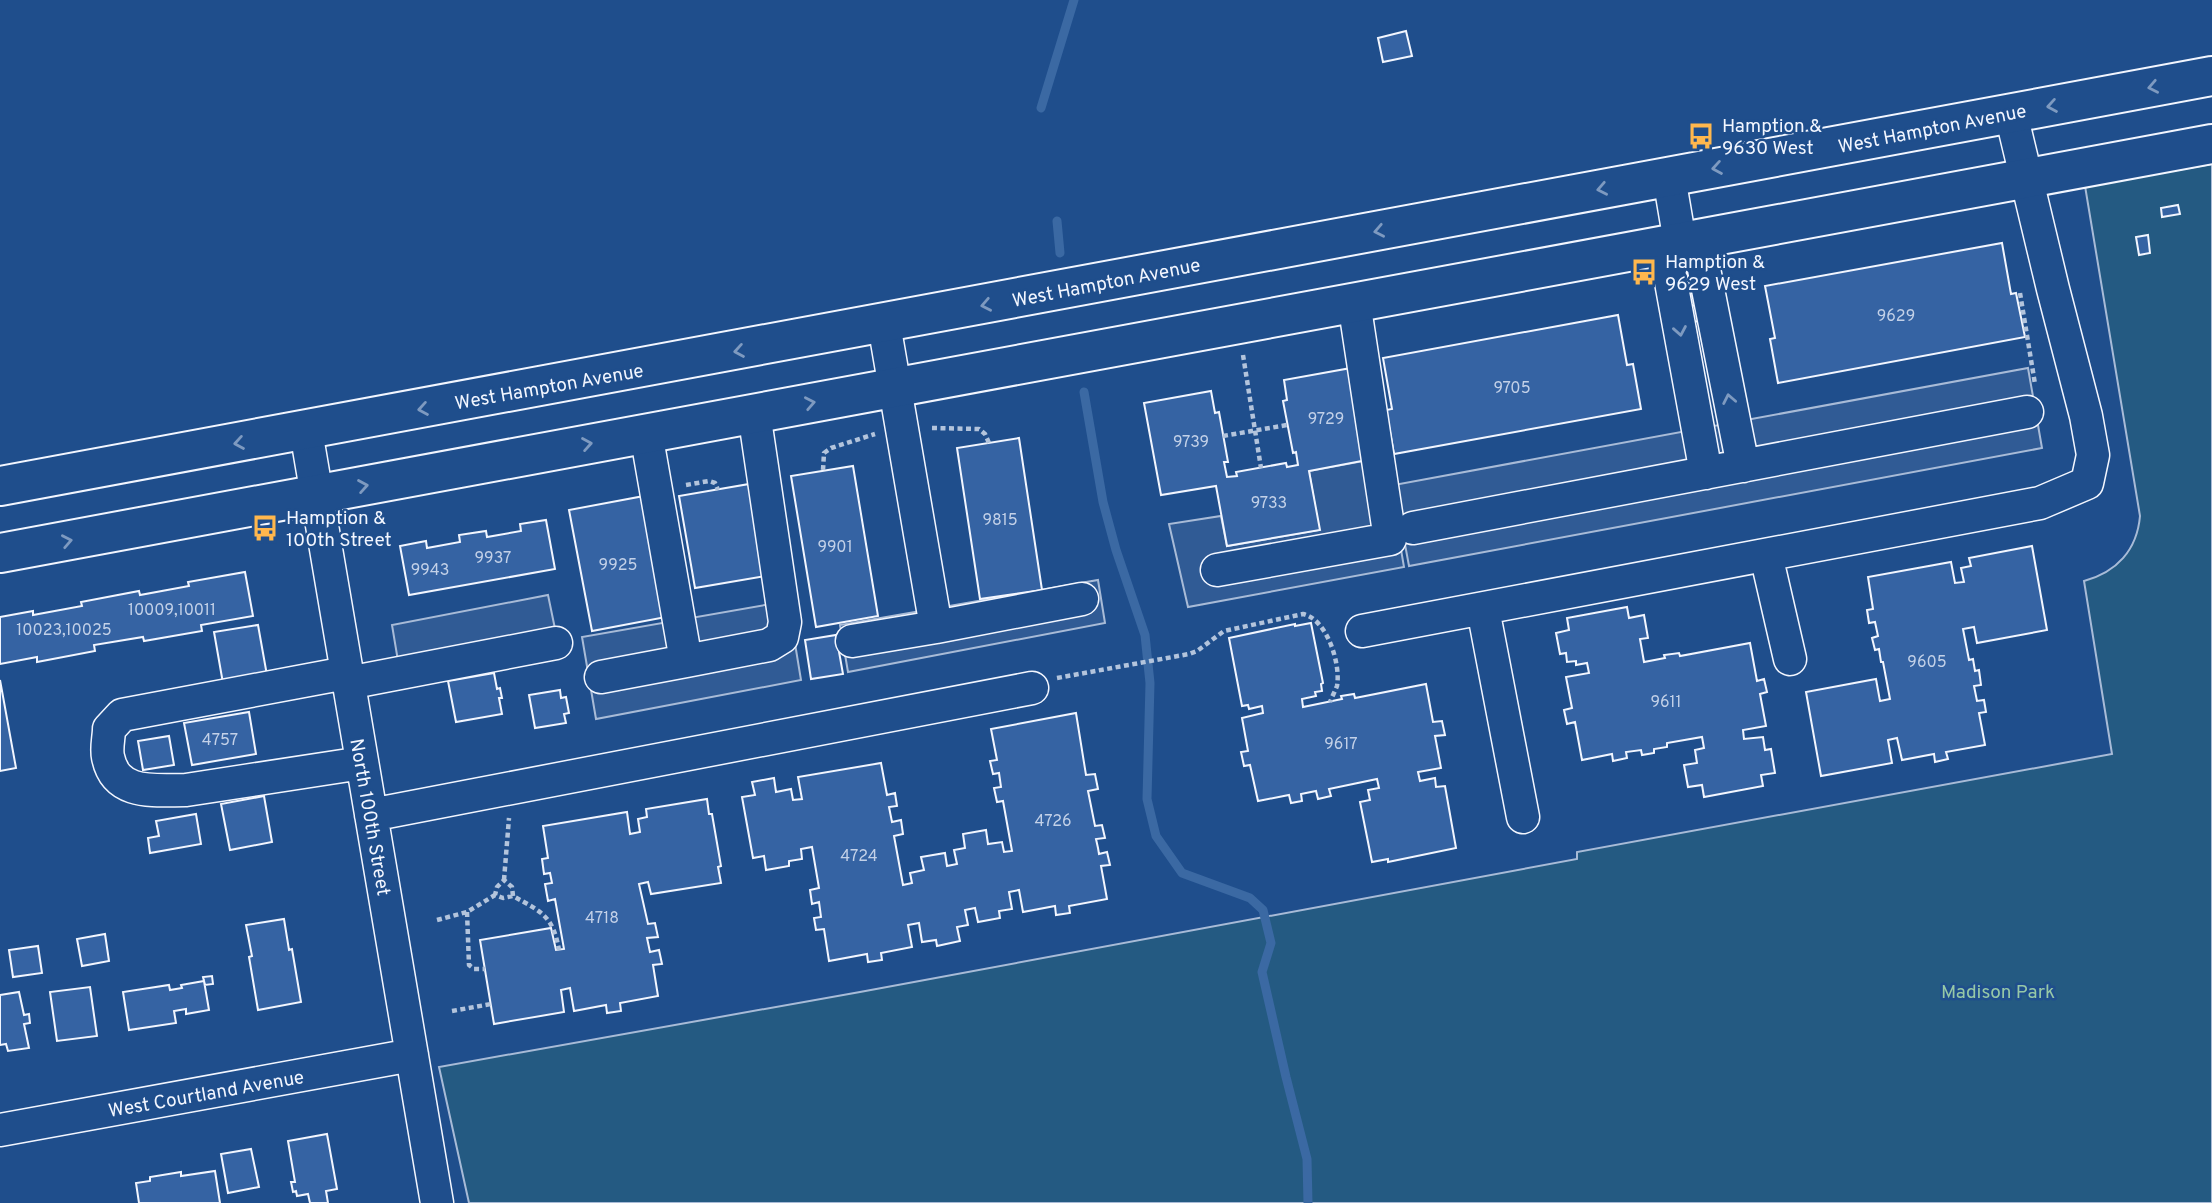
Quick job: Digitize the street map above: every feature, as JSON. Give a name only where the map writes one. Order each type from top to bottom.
[{"type":"main road","name":"West Hampton Avenue","points":[[0,486],[2212,76]]},
{"type":"main road","points":[[0,553],[2212,144]]},
{"type":"street","points":[[1362,631],[2040,503],[2087,483],[2094,455],[2086,416],[2011,114]]},
{"type":"street","points":[[1669,177],[1680,242],[1669,271],[1706,473]]},
{"type":"street","points":[[1680,242],[1703,264],[1743,466]]},
{"type":"street","points":[[1217,569],[1390,538],[1354,302]]},
{"type":"street","points":[[884,324],[936,627]]},
{"type":"street","points":[[1413,528],[2027,412]]},
{"type":"street","points":[[601,677],[769,645],[782,636],[785,622],[754,413]]},
{"type":"street","name":"North 100th Street","points":[[306,431],[437,1203]]},
{"type":"street","points":[[646,433],[686,661]]},
{"type":"street","points":[[1766,555],[1790,659]]},
{"type":"street","points":[[852,641],[1082,599]]},
{"type":"street","points":[[1483,608],[1523,817]]},
{"type":"street","points":[[362,763],[186,790],[129,787],[115,775],[108,755],[109,729],[121,715],[556,643]]},
{"type":"street","points":[[371,815],[1032,688]]},
{"type":"street","name":"West Courtland Avenue","points":[[0,1130],[412,1055]]},
{"type":"path","points":[[2020,290],[2035,386],[2027,412]]},
{"type":"path","points":[[1242,351],[1261,468]]},
{"type":"path","points":[[1223,436],[1287,425]]},
{"type":"path","points":[[674,487],[709,481],[715,483],[718,490]]},
{"type":"path","points":[[1032,688],[1046,680],[1189,654],[1224,631],[1303,614],[1309,616],[1328,636],[1334,652],[1337,684],[1330,702]]},
{"type":"path","points":[[495,895],[496,887],[503,880],[509,826],[509,789]]},
{"type":"path","points":[[503,880],[512,887],[513,896]]},
{"type":"path","points":[[495,895],[503,898],[513,896],[548,918],[555,929],[559,950]]},
{"type":"path","points":[[437,920],[467,912],[495,895]]},
{"type":"path","points":[[467,912],[469,965],[474,969],[485,969]]},
{"type":"path","points":[[452,1011],[491,1004]]},
{"type":"green space","name":"Madison Park","points":[[2212,164],[2212,1203],[469,1203],[439,1067],[1577,859],[1577,852],[2112,754],[2084,581],[2106,572],[2123,558],[2135,539],[2140,516],[2085,186]]},
{"type":"shaded area","points":[[2028,368],[2042,448],[1409,566],[1394,485]]},
{"type":"shaded area","points":[[1385,457],[1404,567],[1188,607],[1169,524],[1221,516],[1227,546],[1319,530],[1309,471]]},
{"type":"shaded area","points":[[1098,580],[1105,623],[848,672],[840,625]]},
{"type":"shaded area","points":[[548,595],[559,648],[401,679],[392,625]]},
{"type":"shaded area","points":[[788,601],[801,680],[596,719],[582,637]]},
{"type":"building","points":[[1406,31],[1412,56],[1383,62],[1378,38]]},
{"type":"building","points":[[2178,205],[2180,214],[2162,217],[2161,208]]},
{"type":"building","points":[[2148,235],[2150,253],[2139,255],[2136,237]]},
{"type":"building","points":[[2002,243],[2011,294],[2016,293],[2025,337],[1778,383],[1770,339],[1775,338],[1765,286]]},
{"type":"building","points":[[1698,305],[1700,321],[1691,322],[1688,306]]},
{"type":"building","points":[[1618,315],[1627,365],[1633,364],[1641,409],[1394,454],[1386,410],[1392,409],[1383,358]]},
{"type":"building","points":[[1351,368],[1367,460],[1309,471],[1320,530],[1227,546],[1216,486],[1161,495],[1144,403],[1211,391],[1215,413],[1219,412],[1228,462],[1224,462],[1227,477],[1237,476],[1236,472],[1286,463],[1287,467],[1298,465],[1296,452],[1293,453],[1283,401],[1287,400],[1284,380]]},
{"type":"building","points":[[1019,438],[1042,590],[980,599],[957,448]]},
{"type":"building","points":[[853,466],[878,616],[816,627],[791,476]]},
{"type":"building","points":[[755,483],[771,575],[695,588],[679,496]]},
{"type":"building","points":[[644,496],[666,617],[592,631],[569,510]]},
{"type":"building","points":[[546,520],[555,569],[409,595],[400,546],[426,541],[427,548],[460,542],[459,535],[486,531],[487,537],[521,531],[520,524]]},
{"type":"building","points":[[2032,546],[2047,630],[1977,643],[1974,627],[1963,629],[1969,660],[1973,659],[1975,671],[1979,670],[1981,685],[1974,686],[1977,701],[1984,700],[1986,712],[1979,713],[1985,745],[1946,752],[1948,759],[1935,762],[1934,754],[1902,760],[1897,738],[1888,740],[1892,763],[1821,776],[1806,692],[1876,679],[1880,701],[1890,699],[1883,662],[1879,649],[1875,650],[1872,638],[1878,636],[1875,622],[1869,623],[1867,610],[1873,609],[1868,577],[1951,562],[1955,583],[1964,582],[1961,568],[1971,566],[1969,558]]},
{"type":"building","points":[[245,572],[253,616],[201,625],[202,631],[144,641],[143,637],[94,645],[95,651],[37,662],[37,657],[0,664],[0,617],[33,611],[33,615],[82,606],[81,602],[139,591],[140,595],[189,586],[188,582]]},
{"type":"building","points":[[1627,607],[1629,618],[1644,615],[1648,638],[1640,639],[1644,662],[1665,658],[1664,655],[1679,653],[1680,656],[1750,643],[1757,681],[1764,679],[1767,692],[1760,694],[1766,726],[1743,730],[1744,739],[1763,737],[1765,750],[1771,749],[1775,773],[1761,775],[1763,786],[1704,797],[1702,785],[1688,787],[1684,765],[1697,763],[1695,750],[1704,748],[1702,737],[1667,743],[1667,747],[1654,749],[1654,753],[1642,755],[1641,750],[1626,752],[1627,758],[1613,761],[1612,754],[1582,760],[1575,722],[1567,724],[1564,710],[1572,708],[1566,677],[1589,673],[1587,663],[1576,665],[1576,661],[1567,662],[1566,653],[1560,654],[1556,633],[1569,630],[1567,618]]},
{"type":"building","points":[[1311,623],[1323,683],[1322,691],[1315,692],[1316,696],[1302,699],[1303,707],[1342,699],[1341,696],[1354,694],[1355,698],[1426,684],[1433,722],[1442,721],[1445,735],[1435,736],[1441,768],[1418,772],[1420,781],[1435,778],[1436,787],[1445,786],[1456,848],[1388,862],[1388,859],[1372,862],[1360,802],[1370,800],[1368,790],[1379,788],[1377,779],[1329,789],[1331,796],[1318,799],[1316,791],[1301,794],[1302,801],[1291,803],[1289,795],[1258,801],[1250,765],[1244,766],[1241,752],[1248,751],[1242,718],[1263,713],[1262,706],[1249,709],[1248,705],[1242,706],[1229,638]]},
{"type":"building","points":[[258,625],[268,681],[224,689],[214,632]]},
{"type":"building","points":[[836,635],[843,674],[811,679],[805,640]]},
{"type":"building","points":[[494,673],[502,698],[499,698],[502,714],[456,722],[448,681]]},
{"type":"building","points":[[0,680],[16,768],[0,771]]},
{"type":"building","points":[[560,690],[561,698],[566,697],[569,713],[564,714],[566,723],[535,728],[529,695]]},
{"type":"building","points":[[249,712],[256,754],[192,765],[184,723]]},
{"type":"building","points":[[1076,713],[1086,775],[1095,774],[1098,789],[1088,791],[1095,826],[1102,825],[1105,838],[1096,839],[1099,854],[1107,852],[1110,865],[1101,866],[1107,899],[1069,906],[1070,913],[1056,915],[1055,906],[1023,912],[1019,890],[1009,892],[1012,909],[999,911],[1000,918],[978,922],[975,908],[965,910],[968,925],[957,927],[960,941],[937,946],[936,940],[922,942],[919,923],[908,925],[912,947],[881,953],[882,960],[868,962],[867,954],[829,961],[824,929],[816,930],[814,918],[821,917],[819,902],[812,904],[810,890],[819,888],[812,847],[801,849],[802,859],[789,861],[789,866],[766,870],[764,856],[753,858],[742,797],[755,795],[752,782],[774,778],[776,792],[791,789],[793,800],[802,799],[798,777],[881,763],[887,795],[895,793],[897,806],[889,807],[892,822],[901,820],[903,834],[894,836],[903,885],[912,883],[910,873],[924,870],[921,857],[945,853],[947,866],[957,864],[954,850],[965,848],[963,834],[986,830],[988,844],[1002,842],[1004,852],[1012,851],[1003,801],[997,802],[994,788],[1001,787],[999,773],[993,774],[990,761],[997,760],[991,729]]},
{"type":"building","points":[[169,736],[174,765],[143,770],[138,741]]},
{"type":"building","points":[[264,796],[272,842],[230,850],[221,804]]},
{"type":"building","points":[[707,799],[721,866],[718,867],[721,883],[651,894],[648,882],[639,884],[648,924],[655,923],[658,937],[647,938],[650,952],[659,950],[662,964],[653,965],[658,996],[620,1003],[621,1011],[607,1013],[606,1005],[574,1011],[570,988],[561,990],[564,1012],[494,1024],[480,940],[551,928],[556,950],[564,949],[555,899],[548,901],[545,884],[552,883],[550,873],[544,874],[542,859],[548,858],[543,826],[627,812],[630,834],[640,832],[638,819],[647,817],[646,809]]},
{"type":"building","points":[[196,814],[201,844],[150,853],[148,838],[159,836],[156,821]]},
{"type":"building","points":[[284,919],[301,1002],[258,1010],[246,925]]},
{"type":"building","points":[[105,934],[109,961],[82,966],[77,939]]},
{"type":"building","points":[[38,946],[42,973],[13,977],[9,950]]},
{"type":"building","points":[[212,976],[213,984],[205,985],[203,977]]},
{"type":"building","points":[[204,981],[209,1010],[186,1014],[186,1009],[174,1011],[176,1023],[129,1030],[123,992],[169,985],[170,990]]},
{"type":"building","points":[[90,987],[97,1036],[57,1041],[50,992]]},
{"type":"building","points":[[19,992],[24,1015],[29,1014],[30,1023],[24,1024],[29,1048],[8,1051],[6,1044],[0,1045],[0,995]]},
{"type":"building","points":[[327,1134],[337,1189],[326,1191],[328,1203],[310,1203],[308,1194],[297,1196],[296,1191],[293,1192],[291,1182],[295,1182],[288,1141]]},
{"type":"building","points":[[251,1149],[259,1187],[228,1193],[221,1154]]},
{"type":"building","points":[[215,1171],[220,1203],[139,1203],[136,1183],[150,1181],[150,1177],[181,1172],[181,1176]]},
{"type":"waterway","points":[[1041,108],[1074,0]]},
{"type":"waterway","points":[[1057,221],[1060,253]]},
{"type":"waterway","points":[[1084,392],[1103,502],[1145,635],[1150,683],[1147,799],[1156,836],[1182,873],[1250,898],[1263,910],[1271,943],[1262,972],[1307,1159],[1308,1203]]},
{"type":"place","name":"Hamption & 9630 West","points":[[1701,136]]},
{"type":"place","name":"Hamption & 9629 West","points":[[1644,272]]},
{"type":"place","name":"Hamption & 100th Street","points":[[265,528]]}]
